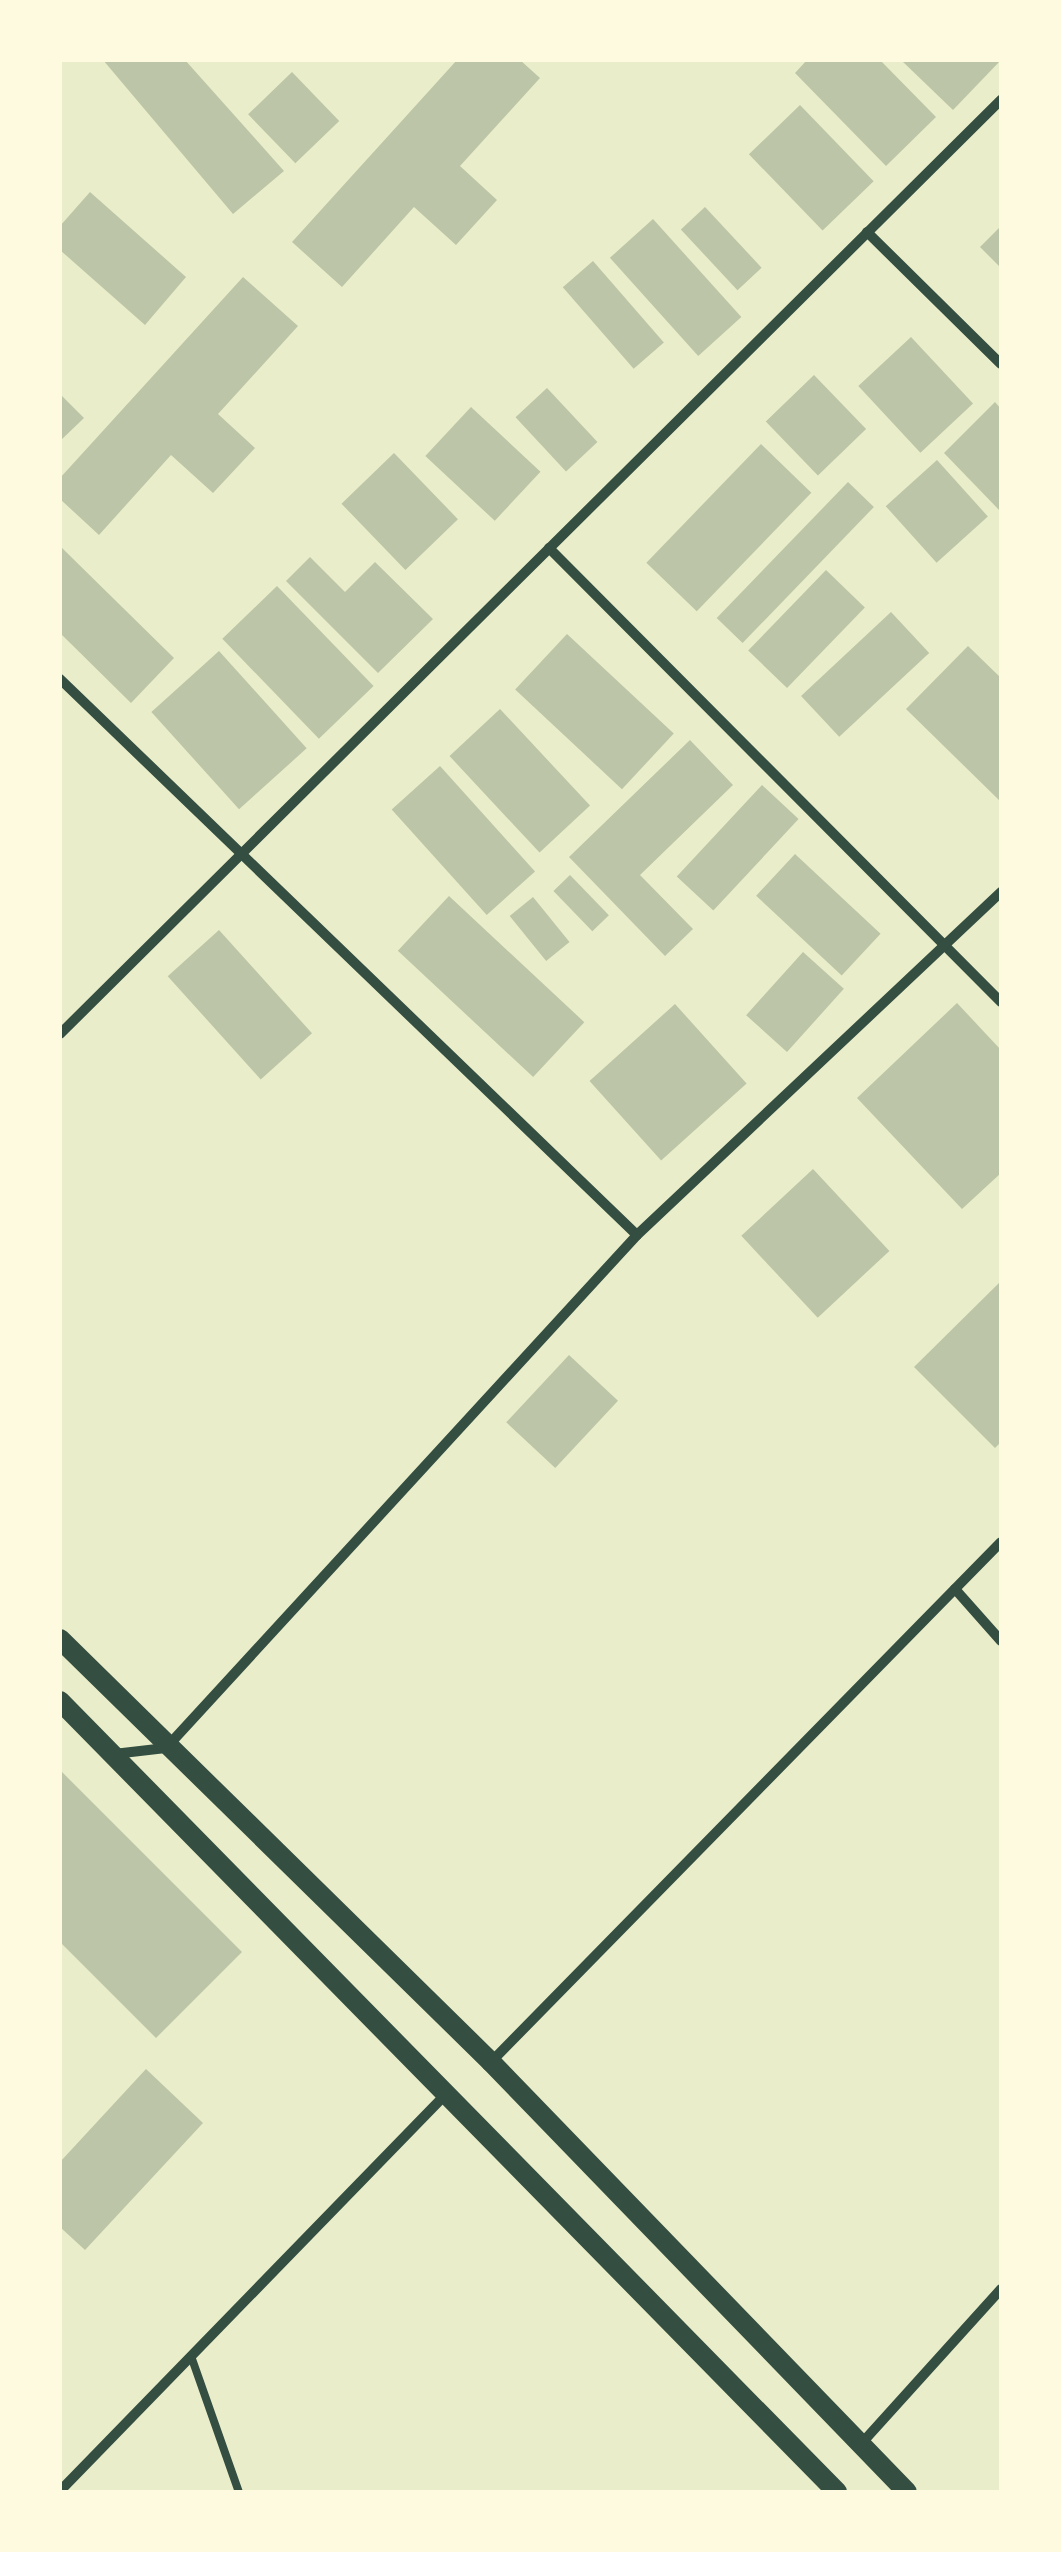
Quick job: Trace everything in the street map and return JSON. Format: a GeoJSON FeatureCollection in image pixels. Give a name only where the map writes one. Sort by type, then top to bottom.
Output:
{"type":"FeatureCollection","features":[{"type":"Feature","properties":{"kind":"main road"},"geometry":{"type":"LineString","coordinates":[[60,1639],[166,1748],[491,2062],[906,2492]]}},
{"type":"Feature","properties":{"kind":"main road"},"geometry":{"type":"LineString","coordinates":[[60,1701],[837,2492]]}},
{"type":"Feature","properties":{"kind":"street"},"geometry":{"type":"LineString","coordinates":[[60,1034],[1001,100]]}},
{"type":"Feature","properties":{"kind":"street"},"geometry":{"type":"LineString","coordinates":[[866,232],[1001,364]]}},
{"type":"Feature","properties":{"kind":"street"},"geometry":{"type":"LineString","coordinates":[[549,548],[1001,1002]]}},
{"type":"Feature","properties":{"kind":"street"},"geometry":{"type":"LineString","coordinates":[[60,679],[245,850],[637,1235]]}},
{"type":"Feature","properties":{"kind":"street"},"geometry":{"type":"LineString","coordinates":[[112,1754],[166,1748],[637,1235],[1001,892]]}},
{"type":"Feature","properties":{"kind":"street"},"geometry":{"type":"LineString","coordinates":[[491,2062],[1001,1542]]}},
{"type":"Feature","properties":{"kind":"street"},"geometry":{"type":"LineString","coordinates":[[955,1589],[1001,1640]]}},
{"type":"Feature","properties":{"kind":"street"},"geometry":{"type":"LineString","coordinates":[[60,2491],[447,2093]]}},
{"type":"Feature","properties":{"kind":"street"},"geometry":{"type":"LineString","coordinates":[[860,2445],[1001,2289]]}},
{"type":"Feature","properties":{"kind":"lane"},"geometry":{"type":"LineString","coordinates":[[191,2356],[238,2492]]}},
{"type":"Feature","properties":{"kind":"building"},"geometry":{"type":"Polygon","coordinates":[[[103,60],[185,60],[284,171],[233,214],[103,60]]]}},
{"type":"Feature","properties":{"kind":"building"},"geometry":{"type":"Polygon","coordinates":[[[457,60],[520,60],[540,78],[460,166],[497,200],[456,245],[414,207],[342,287],[292,242],[457,60]]]}},
{"type":"Feature","properties":{"kind":"building"},"geometry":{"type":"Polygon","coordinates":[[[807,60],[880,60],[936,117],[886,166],[795,73],[807,60]]]}},
{"type":"Feature","properties":{"kind":"building"},"geometry":{"type":"Polygon","coordinates":[[[901,60],[1001,60],[953,110],[901,60]]]}},
{"type":"Feature","properties":{"kind":"building"},"geometry":{"type":"Polygon","coordinates":[[[292,72],[339,121],[295,163],[248,114],[292,72]]]}},
{"type":"Feature","properties":{"kind":"building"},"geometry":{"type":"Polygon","coordinates":[[[800,105],[874,181],[823,231],[749,154],[800,105]]]}},
{"type":"Feature","properties":{"kind":"building"},"geometry":{"type":"Polygon","coordinates":[[[90,192],[186,277],[145,325],[60,250],[60,226],[90,192]]]}},
{"type":"Feature","properties":{"kind":"building"},"geometry":{"type":"Polygon","coordinates":[[[705,207],[762,268],[737,290],[681,230],[705,207]]]}},
{"type":"Feature","properties":{"kind":"building"},"geometry":{"type":"Polygon","coordinates":[[[653,219],[741,317],[698,356],[610,258],[653,219]]]}},
{"type":"Feature","properties":{"kind":"building"},"geometry":{"type":"Polygon","coordinates":[[[1001,226],[1001,268],[980,247],[1001,226]]]}},
{"type":"Feature","properties":{"kind":"building"},"geometry":{"type":"Polygon","coordinates":[[[593,261],[664,343],[634,369],[563,287],[593,261]]]}},
{"type":"Feature","properties":{"kind":"building"},"geometry":{"type":"Polygon","coordinates":[[[243,277],[298,326],[218,414],[255,448],[213,493],[171,455],[99,535],[60,499],[60,478],[243,277]]]}},
{"type":"Feature","properties":{"kind":"building"},"geometry":{"type":"Polygon","coordinates":[[[911,337],[973,404],[920,453],[858,386],[911,337]]]}},
{"type":"Feature","properties":{"kind":"building"},"geometry":{"type":"Polygon","coordinates":[[[814,375],[866,429],[818,475],[766,422],[814,375]]]}},
{"type":"Feature","properties":{"kind":"building"},"geometry":{"type":"Polygon","coordinates":[[[547,388],[597,442],[566,471],[516,417],[547,388]]]}},
{"type":"Feature","properties":{"kind":"building"},"geometry":{"type":"Polygon","coordinates":[[[60,394],[84,418],[60,441],[60,394]]]}},
{"type":"Feature","properties":{"kind":"building"},"geometry":{"type":"Polygon","coordinates":[[[995,402],[1001,409],[1001,512],[944,453],[995,402]]]}},
{"type":"Feature","properties":{"kind":"building"},"geometry":{"type":"Polygon","coordinates":[[[471,407],[540,472],[495,521],[425,456],[471,407]]]}},
{"type":"Feature","properties":{"kind":"building"},"geometry":{"type":"Polygon","coordinates":[[[761,444],[811,493],[697,611],[646,563],[761,444]]]}},
{"type":"Feature","properties":{"kind":"building"},"geometry":{"type":"Polygon","coordinates":[[[394,453],[458,519],[405,570],[341,504],[394,453]]]}},
{"type":"Feature","properties":{"kind":"building"},"geometry":{"type":"Polygon","coordinates":[[[937,460],[988,516],[937,563],[886,506],[937,460]]]}},
{"type":"Feature","properties":{"kind":"building"},"geometry":{"type":"Polygon","coordinates":[[[848,482],[874,507],[743,643],[717,618],[848,482]]]}},
{"type":"Feature","properties":{"kind":"building"},"geometry":{"type":"Polygon","coordinates":[[[60,546],[174,658],[131,703],[60,633],[60,546]]]}},
{"type":"Feature","properties":{"kind":"building"},"geometry":{"type":"Polygon","coordinates":[[[310,557],[345,592],[375,562],[433,619],[378,673],[286,581],[310,557]]]}},
{"type":"Feature","properties":{"kind":"building"},"geometry":{"type":"Polygon","coordinates":[[[826,570],[865,608],[787,688],[748,651],[826,570]]]}},
{"type":"Feature","properties":{"kind":"building"},"geometry":{"type":"Polygon","coordinates":[[[277,586],[374,686],[319,739],[222,639],[277,586]]]}},
{"type":"Feature","properties":{"kind":"building"},"geometry":{"type":"Polygon","coordinates":[[[891,612],[929,653],[839,737],[801,696],[891,612]]]}},
{"type":"Feature","properties":{"kind":"building"},"geometry":{"type":"Polygon","coordinates":[[[567,634],[674,734],[622,789],[515,690],[567,634]]]}},
{"type":"Feature","properties":{"kind":"building"},"geometry":{"type":"Polygon","coordinates":[[[968,646],[1001,678],[1001,802],[906,709],[968,646]]]}},
{"type":"Feature","properties":{"kind":"building"},"geometry":{"type":"Polygon","coordinates":[[[219,651],[307,748],[239,809],[151,712],[219,651]]]}},
{"type":"Feature","properties":{"kind":"building"},"geometry":{"type":"Polygon","coordinates":[[[500,709],[590,806],[540,853],[450,756],[500,709]]]}},
{"type":"Feature","properties":{"kind":"building"},"geometry":{"type":"Polygon","coordinates":[[[690,740],[733,785],[640,875],[693,929],[665,956],[569,857],[690,740]]]}},
{"type":"Feature","properties":{"kind":"building"},"geometry":{"type":"Polygon","coordinates":[[[440,766],[535,872],[487,915],[392,809],[440,766]]]}},
{"type":"Feature","properties":{"kind":"building"},"geometry":{"type":"Polygon","coordinates":[[[762,785],[799,819],[713,911],[677,876],[762,785]]]}},
{"type":"Feature","properties":{"kind":"building"},"geometry":{"type":"Polygon","coordinates":[[[795,854],[881,934],[842,975],[756,896],[795,854]]]}},
{"type":"Feature","properties":{"kind":"building"},"geometry":{"type":"Polygon","coordinates":[[[570,875],[609,915],[592,931],[553,891],[570,875]]]}},
{"type":"Feature","properties":{"kind":"building"},"geometry":{"type":"Polygon","coordinates":[[[449,896],[584,1022],[533,1077],[398,951],[449,896]]]}},
{"type":"Feature","properties":{"kind":"building"},"geometry":{"type":"Polygon","coordinates":[[[533,897],[570,942],[546,961],[510,916],[533,897]]]}},
{"type":"Feature","properties":{"kind":"building"},"geometry":{"type":"Polygon","coordinates":[[[219,930],[312,1033],[261,1079],[168,976],[219,930]]]}},
{"type":"Feature","properties":{"kind":"building"},"geometry":{"type":"Polygon","coordinates":[[[803,952],[844,989],[787,1052],[746,1015],[803,952]]]}},
{"type":"Feature","properties":{"kind":"building"},"geometry":{"type":"Polygon","coordinates":[[[957,1003],[1001,1050],[1001,1173],[962,1209],[857,1098],[957,1003]]]}},
{"type":"Feature","properties":{"kind":"building"},"geometry":{"type":"Polygon","coordinates":[[[675,1004],[747,1084],[661,1160],[590,1081],[675,1004]]]}},
{"type":"Feature","properties":{"kind":"building"},"geometry":{"type":"Polygon","coordinates":[[[813,1169],[889,1251],[818,1318],[741,1236],[813,1169]]]}},
{"type":"Feature","properties":{"kind":"building"},"geometry":{"type":"Polygon","coordinates":[[[999,1283],[1001,1442],[995,1448],[914,1367],[999,1283]]]}},
{"type":"Feature","properties":{"kind":"building"},"geometry":{"type":"Polygon","coordinates":[[[569,1355],[618,1401],[555,1468],[506,1422],[569,1355]]]}},
{"type":"Feature","properties":{"kind":"building"},"geometry":{"type":"Polygon","coordinates":[[[60,1770],[242,1952],[156,2038],[60,1942],[60,1770]]]}},
{"type":"Feature","properties":{"kind":"building"},"geometry":{"type":"Polygon","coordinates":[[[146,2069],[203,2123],[85,2250],[60,2227],[60,2162],[146,2069]]]}}]}
